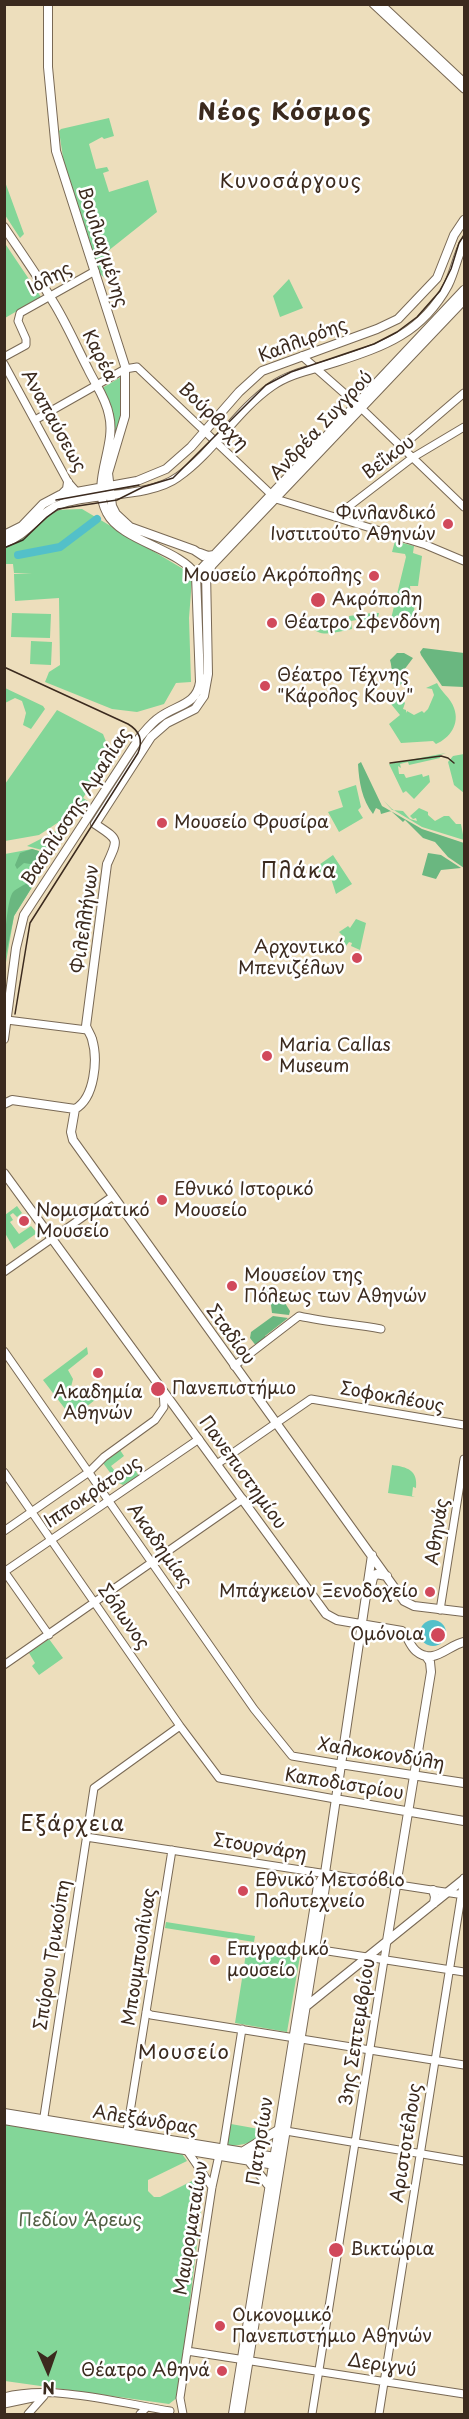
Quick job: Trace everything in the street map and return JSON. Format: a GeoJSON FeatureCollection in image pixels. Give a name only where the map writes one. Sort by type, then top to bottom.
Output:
{"type":"FeatureCollection","features":[{"type":"Feature","properties":{"kind":"highway","name":"Ανδρέα Συγγρού"},"geometry":{"type":"LineString","coordinates":[[206,576],[212,565],[274,496],[465,290]]}},
{"type":"Feature","properties":{"kind":"highway","name":"Ανδρέα Συγγρού"},"geometry":{"type":"LineString","coordinates":[[359,406],[465,300]]}},
{"type":"Feature","properties":{"kind":"highway","name":"Ανδρέα Συγγρού"},"geometry":{"type":"LineString","coordinates":[[197,578],[214,555],[274,496]]}},
{"type":"Feature","properties":{"kind":"highway"},"geometry":{"type":"LineString","coordinates":[[200,554],[214,555]]}},
{"type":"Feature","properties":{"kind":"main road","name":"Βουλιαγμένης"},"geometry":{"type":"LineString","coordinates":[[48,4],[47,47],[54,139],[125,369],[125,416],[109,469],[106,491]]}},
{"type":"Feature","properties":{"kind":"main road","name":"Καλλιρόης"},"geometry":{"type":"LineString","coordinates":[[106,491],[147,479],[166,469],[181,457],[259,373],[398,319],[437,278],[454,236],[465,220]]}},
{"type":"Feature","properties":{"kind":"main road","name":"Καρέα"},"geometry":{"type":"LineString","coordinates":[[4,227],[49,296],[108,408],[111,434],[102,469]]}},
{"type":"Feature","properties":{"kind":"main road","name":"Καλλιρόης"},"geometry":{"type":"LineString","coordinates":[[106,491],[150,488],[170,482],[184,473],[217,442],[271,386],[386,345],[410,331],[445,290],[464,243]]}},
{"type":"Feature","properties":{"kind":"main road"},"geometry":{"type":"LineString","coordinates":[[102,469],[106,491],[114,511],[130,527],[200,554],[205,565],[206,576]]}},
{"type":"Feature","properties":{"kind":"main road"},"geometry":{"type":"LineString","coordinates":[[92,489],[102,469]]}},
{"type":"Feature","properties":{"kind":"main road"},"geometry":{"type":"LineString","coordinates":[[4,535],[22,526],[44,504],[60,495],[67,489],[68,482]]}},
{"type":"Feature","properties":{"kind":"main road"},"geometry":{"type":"LineString","coordinates":[[60,495],[92,489],[106,491]]}},
{"type":"Feature","properties":{"kind":"main road"},"geometry":{"type":"LineString","coordinates":[[4,543],[22,534],[53,507],[106,491]]}},
{"type":"Feature","properties":{"kind":"main road"},"geometry":{"type":"LineString","coordinates":[[106,491],[105,510],[115,523],[190,568],[197,578]]}},
{"type":"Feature","properties":{"kind":"main road","name":"Βασιλίσσης Αμαλίας"},"geometry":{"type":"LineString","coordinates":[[95,824],[147,741],[161,727],[189,712],[201,702],[208,685],[206,576]]}},
{"type":"Feature","properties":{"kind":"main road","name":"Βασιλίσσης Αμαλίας"},"geometry":{"type":"LineString","coordinates":[[4,1039],[22,919],[140,737],[156,719],[187,704],[198,691],[200,652],[197,578]]}},
{"type":"Feature","properties":{"kind":"main road"},"geometry":{"type":"LineString","coordinates":[[161,727],[165,713]]}},
{"type":"Feature","properties":{"kind":"main road","name":"Φιλελλήνων"},"geometry":{"type":"LineString","coordinates":[[87,1030],[107,864],[116,846],[114,838],[95,824]]}},
{"type":"Feature","properties":{"kind":"main road"},"geometry":{"type":"LineString","coordinates":[[4,1094],[8,1102],[75,1109],[84,1100],[94,1073],[93,1041],[87,1030]]}},
{"type":"Feature","properties":{"kind":"main road","name":"Σταδίου"},"geometry":{"type":"LineString","coordinates":[[75,1109],[71,1137],[404,1601],[412,1605],[440,1610]]}},
{"type":"Feature","properties":{"kind":"main road","name":"Πανεπιστημίου"},"geometry":{"type":"LineString","coordinates":[[4,1173],[326,1614],[334,1620],[405,1633],[413,1648],[426,1656]]}},
{"type":"Feature","properties":{"kind":"main road"},"geometry":{"type":"LineString","coordinates":[[362,1625],[361,1617],[372,1555]]}},
{"type":"Feature","properties":{"kind":"main road"},"geometry":{"type":"LineString","coordinates":[[362,1625],[366,1618],[374,1576],[379,1573],[387,1576]]}},
{"type":"Feature","properties":{"kind":"main road"},"geometry":{"type":"LineString","coordinates":[[440,1610],[465,1612]]}},
{"type":"Feature","properties":{"kind":"main road","name":"Πατησίων"},"geometry":{"type":"LineString","coordinates":[[233,2415],[245,2360],[297,2038],[306,2007],[362,1625]]}},
{"type":"Feature","properties":{"kind":"main road"},"geometry":{"type":"LineString","coordinates":[[426,1656],[442,1654],[465,1642]]}},
{"type":"Feature","properties":{"kind":"main road","name":"3ης Σεπτεμβρίου"},"geometry":{"type":"LineString","coordinates":[[387,1941],[431,1670],[426,1656]]}},
{"type":"Feature","properties":{"kind":"main road","name":"Χαλκοκονδύλη"},"geometry":{"type":"LineString","coordinates":[[340,1764],[465,1783]]}},
{"type":"Feature","properties":{"kind":"main road","name":"Καποδιστρίου"},"geometry":{"type":"LineString","coordinates":[[335,1799],[465,1821]]}},
{"type":"Feature","properties":{"kind":"main road","name":"Πατησίων"},"geometry":{"type":"LineString","coordinates":[[297,2038],[297,2013],[318,1885],[324,1873]]}},
{"type":"Feature","properties":{"kind":"main road"},"geometry":{"type":"LineString","coordinates":[[297,2013],[464,1878]]}},
{"type":"Feature","properties":{"kind":"main road"},"geometry":{"type":"LineString","coordinates":[[433,1890],[434,1903]]}},
{"type":"Feature","properties":{"kind":"main road"},"geometry":{"type":"LineString","coordinates":[[309,1986],[314,1993],[324,1992]]}},
{"type":"Feature","properties":{"kind":"main road","name":"Αλεξάνδρας"},"geometry":{"type":"LineString","coordinates":[[4,2113],[43,2123]]}},
{"type":"Feature","properties":{"kind":"main road","name":"Αλεξάνδρας"},"geometry":{"type":"LineString","coordinates":[[4,2120],[43,2123],[126,2136],[221,2152],[248,2160],[276,2161]]}},
{"type":"Feature","properties":{"kind":"main road"},"geometry":{"type":"LineString","coordinates":[[242,2152],[282,2131]]}},
{"type":"Feature","properties":{"kind":"main road","name":"Αλεξάνδρας"},"geometry":{"type":"LineString","coordinates":[[126,2136],[186,2149],[242,2152],[276,2161]]}},
{"type":"Feature","properties":{"kind":"main road"},"geometry":{"type":"LineString","coordinates":[[248,2160],[269,2186]]}},
{"type":"Feature","properties":{"kind":"main road","name":"Πατησίων"},"geometry":{"type":"LineString","coordinates":[[240,2415],[245,2360],[269,2186],[276,2161]]}},
{"type":"Feature","properties":{"kind":"street"},"geometry":{"type":"LineString","coordinates":[[373,4],[465,89]]}},
{"type":"Feature","properties":{"kind":"street"},"geometry":{"type":"LineString","coordinates":[[381,4],[465,82]]}},
{"type":"Feature","properties":{"kind":"street","name":"Ιόλης"},"geometry":{"type":"LineString","coordinates":[[4,357],[25,346],[26,339],[18,323],[19,315],[95,271]]}},
{"type":"Feature","properties":{"kind":"street"},"geometry":{"type":"LineString","coordinates":[[302,356],[359,406],[465,507]]}},
{"type":"Feature","properties":{"kind":"street","name":"Αναπαύσεως"},"geometry":{"type":"LineString","coordinates":[[4,364],[68,482],[76,491]]}},
{"type":"Feature","properties":{"kind":"street","name":"Βούρβαχη"},"geometry":{"type":"LineString","coordinates":[[125,369],[135,367],[141,369],[274,496]]}},
{"type":"Feature","properties":{"kind":"street"},"geometry":{"type":"LineString","coordinates":[[35,420],[125,369]]}},
{"type":"Feature","properties":{"kind":"street"},"geometry":{"type":"LineString","coordinates":[[401,447],[465,393]]}},
{"type":"Feature","properties":{"kind":"street","name":"Βεΐκου"},"geometry":{"type":"LineString","coordinates":[[335,517],[412,458],[465,427]]}},
{"type":"Feature","properties":{"kind":"street"},"geometry":{"type":"LineString","coordinates":[[274,496],[426,545],[465,561]]}},
{"type":"Feature","properties":{"kind":"street"},"geometry":{"type":"LineString","coordinates":[[7,1020],[87,1030]]}},
{"type":"Feature","properties":{"kind":"street"},"geometry":{"type":"LineString","coordinates":[[4,1272],[113,1196]]}},
{"type":"Feature","properties":{"kind":"street"},"geometry":{"type":"LineString","coordinates":[[234,1366],[299,1316],[322,1322],[381,1329]]}},
{"type":"Feature","properties":{"kind":"street","name":"Ακαδημίας"},"geometry":{"type":"LineString","coordinates":[[4,1351],[257,1714],[292,1756]]}},
{"type":"Feature","properties":{"kind":"street"},"geometry":{"type":"LineString","coordinates":[[4,1531],[89,1472],[104,1457],[158,1418],[164,1407],[164,1390]]}},
{"type":"Feature","properties":{"kind":"street","name":"Σοφοκλέους"},"geometry":{"type":"LineString","coordinates":[[275,1423],[309,1399],[465,1425]]}},
{"type":"Feature","properties":{"kind":"street"},"geometry":{"type":"LineString","coordinates":[[217,1464],[275,1423]]}},
{"type":"Feature","properties":{"kind":"street","name":"Ιπποκράτους"},"geometry":{"type":"LineString","coordinates":[[5,1572],[199,1439]]}},
{"type":"Feature","properties":{"kind":"street","name":"Αθηνάς"},"geometry":{"type":"LineString","coordinates":[[440,1610],[465,1459]]}},
{"type":"Feature","properties":{"kind":"street","name":"Σόλωνος"},"geometry":{"type":"LineString","coordinates":[[4,1472],[180,1726],[219,1778]]}},
{"type":"Feature","properties":{"kind":"street"},"geometry":{"type":"LineString","coordinates":[[4,1665],[243,1499]]}},
{"type":"Feature","properties":{"kind":"street"},"geometry":{"type":"LineString","coordinates":[[5,1572],[49,1635]]}},
{"type":"Feature","properties":{"kind":"street","name":"Σπύρου Τρικούπη"},"geometry":{"type":"LineString","coordinates":[[43,2123],[94,1788],[180,1726]]}},
{"type":"Feature","properties":{"kind":"street","name":"Χαλκοκονδύλη"},"geometry":{"type":"LineString","coordinates":[[292,1756],[340,1764]]}},
{"type":"Feature","properties":{"kind":"street","name":"Καποδιστρίου"},"geometry":{"type":"LineString","coordinates":[[219,1778],[335,1799]]}},
{"type":"Feature","properties":{"kind":"street","name":"Στουρνάρη"},"geometry":{"type":"LineString","coordinates":[[86,1837],[463,1895]]}},
{"type":"Feature","properties":{"kind":"street","name":"Μπουμπουλίνας"},"geometry":{"type":"LineString","coordinates":[[126,2136],[172,1850]]}},
{"type":"Feature","properties":{"kind":"street","name":"Αριστοτέλους"},"geometry":{"type":"LineString","coordinates":[[379,2415],[464,1878]]}},
{"type":"Feature","properties":{"kind":"street","name":"3ης Σεπτεμβρίου"},"geometry":{"type":"LineString","coordinates":[[312,2415],[387,1941]]}},
{"type":"Feature","properties":{"kind":"street"},"geometry":{"type":"LineString","coordinates":[[315,1949],[465,1972]]}},
{"type":"Feature","properties":{"kind":"street"},"geometry":{"type":"LineString","coordinates":[[146,2012],[151,2015],[465,2065]]}},
{"type":"Feature","properties":{"kind":"street","name":"Μαυροματαίων"},"geometry":{"type":"LineString","coordinates":[[183,2415],[180,2398],[212,2187],[221,2152],[242,2029]]}},
{"type":"Feature","properties":{"kind":"street"},"geometry":{"type":"LineString","coordinates":[[282,2131],[465,2160]]}},
{"type":"Feature","properties":{"kind":"street"},"geometry":{"type":"LineString","coordinates":[[186,2149],[212,2187]]}},
{"type":"Feature","properties":{"kind":"street","name":"Δεριγνύ"},"geometry":{"type":"LineString","coordinates":[[187,2351],[465,2394]]}},
{"type":"Feature","properties":{"kind":"street"},"geometry":{"type":"LineString","coordinates":[[4,2397],[31,2392],[52,2392],[143,2411]]}},
{"type":"Feature","properties":{"kind":"street"},"geometry":{"type":"LineString","coordinates":[[28,2415],[44,2396],[52,2392]]}},
{"type":"Feature","properties":{"kind":"street"},"geometry":{"type":"LineString","coordinates":[[4,2403],[44,2396],[169,2414]]}},
{"type":"Feature","properties":{"kind":"street","name":"Μαυροματαίων"},"geometry":{"type":"LineString","coordinates":[[169,2414],[180,2398]]}},
{"type":"Feature","properties":{"kind":"green space"},"geometry":{"type":"Polygon","coordinates":[[[109,118],[114,136],[104,139],[102,137],[89,144],[96,169],[107,167],[109,171],[103,173],[109,192],[148,180],[157,212],[108,251],[116,277],[106,279],[100,274],[64,164],[59,131],[109,118]]]}},
{"type":"Feature","properties":{"kind":"green space"},"geometry":{"type":"Polygon","coordinates":[[[4,179],[24,234],[20,238],[5,215],[4,179]]]}},
{"type":"Feature","properties":{"kind":"green space"},"geometry":{"type":"Polygon","coordinates":[[[4,242],[41,297],[5,318],[4,318],[4,242]]]}},
{"type":"Feature","properties":{"kind":"green space"},"geometry":{"type":"Polygon","coordinates":[[[289,279],[303,308],[280,317],[273,296],[289,279]]]}},
{"type":"Feature","properties":{"kind":"green space"},"geometry":{"type":"Polygon","coordinates":[[[121,377],[122,406],[118,434],[115,435],[111,405],[102,388],[121,377]]]}},
{"type":"Feature","properties":{"kind":"green space"},"geometry":{"type":"Polygon","coordinates":[[[82,509],[190,573],[192,579],[189,618],[191,682],[176,683],[164,704],[137,712],[112,709],[45,682],[49,672],[60,665],[59,598],[15,601],[14,574],[32,573],[14,573],[13,564],[5,564],[4,548],[30,534],[55,510],[82,509]]]}},
{"type":"Feature","properties":{"kind":"green space"},"geometry":{"type":"Polygon","coordinates":[[[395,541],[414,546],[413,553],[422,556],[418,586],[410,586],[411,596],[416,597],[412,624],[390,623],[406,557],[405,554],[392,552],[395,541]]]}},
{"type":"Feature","properties":{"kind":"green space"},"geometry":{"type":"Polygon","coordinates":[[[12,613],[51,614],[50,638],[11,637],[12,613]]]}},
{"type":"Feature","properties":{"kind":"green space"},"geometry":{"type":"Polygon","coordinates":[[[379,613],[376,625],[363,623],[362,619],[351,621],[352,629],[336,632],[320,633],[312,627],[314,619],[319,619],[321,630],[349,625],[349,616],[379,613]]]}},
{"type":"Feature","properties":{"kind":"green space"},"geometry":{"type":"Polygon","coordinates":[[[31,641],[52,642],[51,665],[30,664],[31,641]]]}},
{"type":"Feature","properties":{"kind":"green space"},"geometry":{"type":"Polygon","coordinates":[[[423,648],[464,653],[464,687],[442,686],[421,655],[423,648]]]}},
{"type":"Feature","properties":{"kind":"green space"},"geometry":{"type":"Polygon","coordinates":[[[397,653],[404,653],[413,658],[404,670],[406,682],[395,687],[390,660],[397,653]]]}},
{"type":"Feature","properties":{"kind":"green space"},"geometry":{"type":"Polygon","coordinates":[[[437,683],[451,701],[456,714],[452,730],[446,738],[436,744],[433,741],[401,743],[389,724],[400,715],[391,704],[395,702],[394,699],[403,695],[401,698],[405,703],[403,709],[406,713],[407,711],[414,715],[422,711],[424,713],[434,695],[432,689],[426,688],[437,683]]]}},
{"type":"Feature","properties":{"kind":"green space"},"geometry":{"type":"Polygon","coordinates":[[[5,688],[45,709],[31,729],[23,725],[26,713],[22,701],[15,698],[5,703],[5,688]]]}},
{"type":"Feature","properties":{"kind":"green space"},"geometry":{"type":"Polygon","coordinates":[[[57,710],[103,734],[113,759],[98,785],[93,782],[83,798],[88,801],[77,819],[71,814],[39,835],[5,841],[5,784],[57,710]]]}},
{"type":"Feature","properties":{"kind":"green space"},"geometry":{"type":"Polygon","coordinates":[[[446,753],[440,755],[440,758],[409,765],[408,762],[400,764],[399,774],[404,774],[406,778],[422,774],[423,777],[429,775],[430,782],[414,799],[406,791],[403,793],[389,764],[446,753]]]}},
{"type":"Feature","properties":{"kind":"green space"},"geometry":{"type":"Polygon","coordinates":[[[464,754],[464,793],[454,785],[448,762],[453,756],[464,754]]]}},
{"type":"Feature","properties":{"kind":"green space"},"geometry":{"type":"Polygon","coordinates":[[[361,762],[382,806],[391,811],[381,814],[376,808],[373,814],[369,809],[360,784],[358,764],[361,762]]]}},
{"type":"Feature","properties":{"kind":"green space"},"geometry":{"type":"Polygon","coordinates":[[[356,785],[361,807],[358,810],[363,818],[339,832],[328,812],[343,807],[338,791],[356,785]]]}},
{"type":"Feature","properties":{"kind":"green space"},"geometry":{"type":"Polygon","coordinates":[[[419,808],[428,812],[428,815],[435,821],[449,816],[456,824],[461,824],[464,840],[422,827],[394,810],[403,811],[410,819],[417,821],[416,818],[413,819],[410,816],[419,808]]]}},
{"type":"Feature","properties":{"kind":"green space"},"geometry":{"type":"Polygon","coordinates":[[[392,811],[422,829],[464,843],[464,868],[448,857],[435,842],[423,838],[392,811]]]}},
{"type":"Feature","properties":{"kind":"green space"},"geometry":{"type":"Polygon","coordinates":[[[67,829],[69,831],[53,853],[27,846],[58,830],[67,829]]]}},
{"type":"Feature","properties":{"kind":"green space"},"geometry":{"type":"Polygon","coordinates":[[[32,849],[52,855],[14,916],[5,968],[5,854],[32,849]]]}},
{"type":"Feature","properties":{"kind":"green space"},"geometry":{"type":"Polygon","coordinates":[[[32,849],[52,855],[14,916],[6,954],[6,931],[11,896],[15,890],[29,881],[39,866],[37,863],[36,865],[24,863],[17,869],[15,865],[20,853],[32,849]]]}},
{"type":"Feature","properties":{"kind":"green space"},"geometry":{"type":"Polygon","coordinates":[[[428,853],[441,855],[461,868],[441,870],[436,879],[422,875],[428,853]]]}},
{"type":"Feature","properties":{"kind":"green space"},"geometry":{"type":"Polygon","coordinates":[[[333,855],[352,884],[336,894],[330,875],[323,878],[316,867],[333,855]]]}},
{"type":"Feature","properties":{"kind":"green space"},"geometry":{"type":"Polygon","coordinates":[[[356,919],[366,923],[360,950],[351,946],[352,943],[349,942],[346,946],[341,942],[345,938],[339,932],[348,926],[350,928],[356,919]]]}},
{"type":"Feature","properties":{"kind":"green space"},"geometry":{"type":"Polygon","coordinates":[[[17,1206],[22,1213],[17,1217],[13,1213],[10,1215],[13,1220],[10,1222],[19,1234],[31,1226],[37,1233],[14,1249],[5,1233],[5,1215],[17,1206]]]}},
{"type":"Feature","properties":{"kind":"green space"},"geometry":{"type":"Polygon","coordinates":[[[269,1285],[275,1287],[290,1311],[289,1315],[272,1313],[271,1305],[265,1301],[269,1285]]]}},
{"type":"Feature","properties":{"kind":"green space"},"geometry":{"type":"Polygon","coordinates":[[[273,1316],[288,1318],[265,1336],[267,1340],[257,1347],[250,1338],[251,1332],[273,1316]]]}},
{"type":"Feature","properties":{"kind":"green space"},"geometry":{"type":"Polygon","coordinates":[[[87,1347],[88,1354],[68,1370],[73,1379],[71,1387],[79,1397],[84,1397],[95,1389],[100,1396],[72,1418],[43,1380],[87,1347]]]}},
{"type":"Feature","properties":{"kind":"green space"},"geometry":{"type":"Polygon","coordinates":[[[120,1450],[124,1456],[111,1466],[121,1479],[135,1470],[139,1476],[123,1485],[117,1482],[103,1463],[120,1450]]]}},
{"type":"Feature","properties":{"kind":"green space"},"geometry":{"type":"Polygon","coordinates":[[[392,1465],[407,1468],[413,1473],[416,1488],[413,1487],[412,1496],[415,1497],[388,1493],[392,1465]]]}},
{"type":"Feature","properties":{"kind":"green space"},"geometry":{"type":"Polygon","coordinates":[[[49,1639],[63,1658],[39,1675],[32,1666],[35,1663],[29,1653],[49,1639]]]}},
{"type":"Feature","properties":{"kind":"green space"},"geometry":{"type":"Polygon","coordinates":[[[166,1922],[255,1936],[254,1942],[165,1928],[166,1922]]]}},
{"type":"Feature","properties":{"kind":"green space"},"geometry":{"type":"Polygon","coordinates":[[[247,1947],[300,1956],[287,2032],[235,2023],[247,1947]]]}},
{"type":"Feature","properties":{"kind":"green space","name":"Πεδίον Άρεως"},"geometry":{"type":"Polygon","coordinates":[[[5,2121],[180,2151],[187,2161],[148,2180],[148,2191],[154,2197],[160,2197],[198,2178],[204,2188],[178,2397],[169,2404],[5,2381],[5,2121]]]}},
{"type":"Feature","properties":{"kind":"green space"},"geometry":{"type":"Polygon","coordinates":[[[231,2124],[270,2131],[250,2142],[227,2146],[231,2124]]]}},
{"type":"Feature","properties":{"kind":"water"},"geometry":{"type":"Polygon","coordinates":[[[433,1620],[442,1624],[446,1633],[442,1642],[433,1646],[424,1642],[420,1633],[424,1624],[433,1620]]]}},
{"type":"Feature","properties":{"kind":"waterway"},"geometry":{"type":"LineString","coordinates":[[18,555],[60,547],[97,519]]}},
{"type":"Feature","properties":{"kind":"tram line"},"geometry":{"type":"LineString","coordinates":[[4,548],[23,540],[58,509],[117,500],[143,487],[173,478],[266,385],[291,372],[374,344],[397,332],[417,317],[440,291],[464,235]]}},
{"type":"Feature","properties":{"kind":"tram line"},"geometry":{"type":"LineString","coordinates":[[56,500],[139,485]]}},
{"type":"Feature","properties":{"kind":"tram line"},"geometry":{"type":"LineString","coordinates":[[4,667],[128,724],[138,733],[140,740],[138,753],[30,923],[15,1014]]}},
{"type":"Feature","properties":{"kind":"tram line"},"geometry":{"type":"LineString","coordinates":[[390,763],[441,756],[454,763]]}},
{"type":"Feature","properties":{"kind":"place","name":"Φινλανδικό Iνστιτούτο Aθηνών"},"geometry":{"type":"Point","coordinates":[448,524]}},
{"type":"Feature","properties":{"kind":"place","name":"Μουσείο Ακρόπολης"},"geometry":{"type":"Point","coordinates":[374,576]}},
{"type":"Feature","properties":{"kind":"place","name":"Ακρόπολη"},"geometry":{"type":"Point","coordinates":[318,600]}},
{"type":"Feature","properties":{"kind":"place","name":"Θέατρο Σφενδόνη"},"geometry":{"type":"Point","coordinates":[272,623]}},
{"type":"Feature","properties":{"kind":"place","name":"Θέατρο Τέχνης \"Κάρολος Κουν\""},"geometry":{"type":"Point","coordinates":[265,686]}},
{"type":"Feature","properties":{"kind":"place","name":"Μουσείο Φρυσίρα"},"geometry":{"type":"Point","coordinates":[162,823]}},
{"type":"Feature","properties":{"kind":"place","name":"Αρχοντικό Μπενιζέλων"},"geometry":{"type":"Point","coordinates":[357,958]}},
{"type":"Feature","properties":{"kind":"place","name":"Maria Callas Museum"},"geometry":{"type":"Point","coordinates":[267,1056]}},
{"type":"Feature","properties":{"kind":"place","name":"Εθνικό Ιστορικό Μουσείο"},"geometry":{"type":"Point","coordinates":[162,1200]}},
{"type":"Feature","properties":{"kind":"place","name":"Νομισματικό Μουσείο"},"geometry":{"type":"Point","coordinates":[24,1221]}},
{"type":"Feature","properties":{"kind":"place","name":"Μουσείον της Πόλεως των Αθηνών"},"geometry":{"type":"Point","coordinates":[232,1286]}},
{"type":"Feature","properties":{"kind":"place","name":"Ακαδημία Αθηνών"},"geometry":{"type":"Point","coordinates":[98,1373]}},
{"type":"Feature","properties":{"kind":"place","name":"Πανεπιστήμιο"},"geometry":{"type":"Point","coordinates":[158,1389]}},
{"type":"Feature","properties":{"kind":"place","name":"Μπάγκειον Ξενοδοχείο"},"geometry":{"type":"Point","coordinates":[430,1592]}},
{"type":"Feature","properties":{"kind":"place","name":"Ομόνοια"},"geometry":{"type":"Point","coordinates":[438,1635]}},
{"type":"Feature","properties":{"kind":"place","name":"Εθνικό Μετσόβιο Πολυτεχνείο"},"geometry":{"type":"Point","coordinates":[243,1891]}},
{"type":"Feature","properties":{"kind":"place","name":"Επιγραφικό μουσείο"},"geometry":{"type":"Point","coordinates":[215,1960]}},
{"type":"Feature","properties":{"kind":"place","name":"Βικτώρια"},"geometry":{"type":"Point","coordinates":[336,2250]}},
{"type":"Feature","properties":{"kind":"place","name":"Οικονομικό Πανεπιστήμιο Αθηνών"},"geometry":{"type":"Point","coordinates":[220,2326]}},
{"type":"Feature","properties":{"kind":"place","name":"Θέατρο Αθηνά"},"geometry":{"type":"Point","coordinates":[222,2371]}},
{"type":"Feature","properties":{"kind":"district","name":"Νέος Κόσμος"},"geometry":{"type":"Point","coordinates":[285,113]}},
{"type":"Feature","properties":{"kind":"district","name":"Κυνοσάργους"},"geometry":{"type":"Point","coordinates":[291,182]}},
{"type":"Feature","properties":{"kind":"district","name":"Πλάκα"},"geometry":{"type":"Point","coordinates":[299,872]}},
{"type":"Feature","properties":{"kind":"district","name":"Εξάρχεια"},"geometry":{"type":"Point","coordinates":[73,1825]}},
{"type":"Feature","properties":{"kind":"district","name":"Μουσείο"},"geometry":{"type":"Point","coordinates":[184,2053]}}]}
